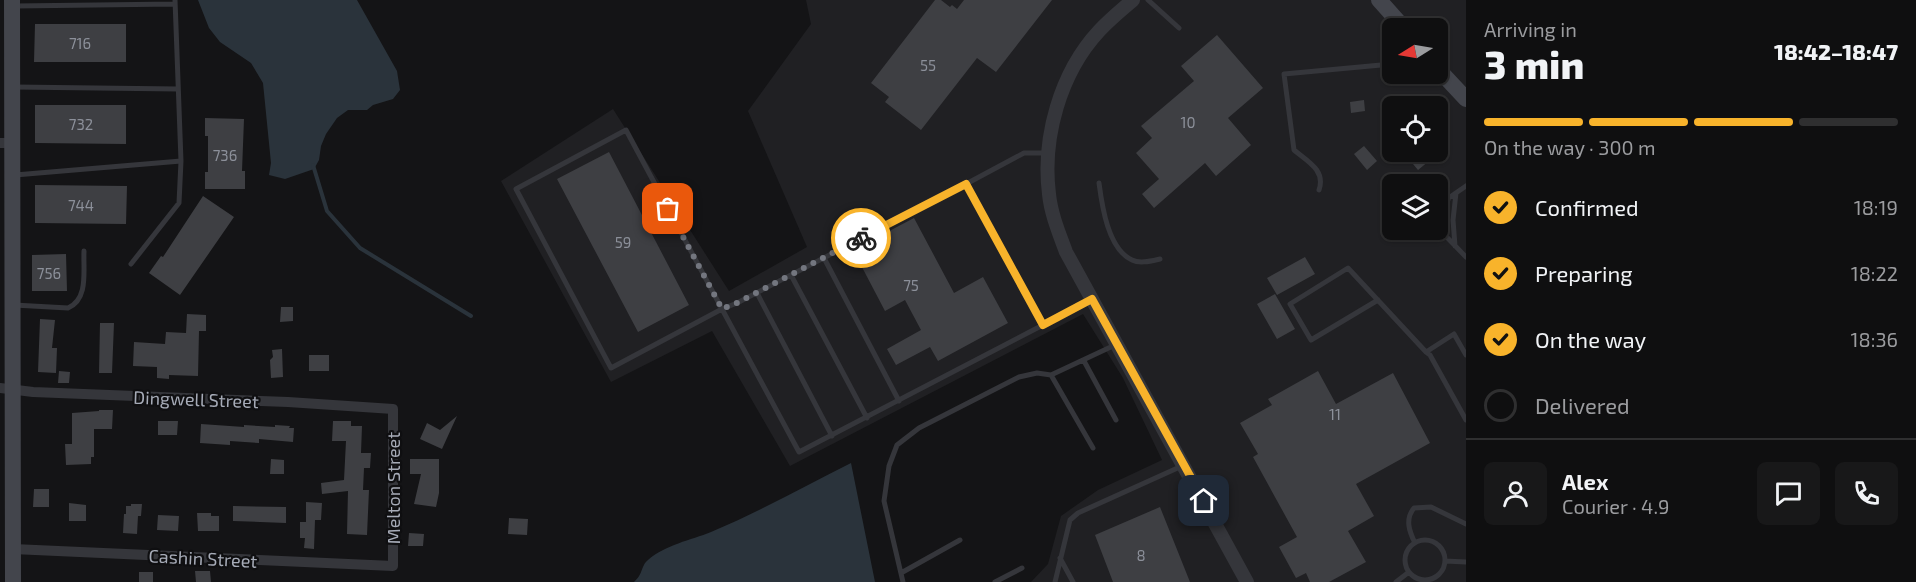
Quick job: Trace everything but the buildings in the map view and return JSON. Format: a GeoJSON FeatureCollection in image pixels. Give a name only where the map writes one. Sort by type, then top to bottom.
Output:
{"type":"FeatureCollection","features":[{"type":"Feature","properties":{"kind":"main road"},"geometry":{"type":"LineString","coordinates":[[1379,0],[1395,18]]}},
{"type":"Feature","properties":{"kind":"main road"},"geometry":{"type":"LineString","coordinates":[[12,3],[12,87],[6,143],[12,176],[13,305],[7,388],[13,582]]}},
{"type":"Feature","properties":{"kind":"main road"},"geometry":{"type":"LineString","coordinates":[[1448,80],[1466,99]]}},
{"type":"Feature","properties":{"kind":"street"},"geometry":{"type":"LineString","coordinates":[[1132,0],[1098,32],[1078,59],[1065,85],[1054,116],[1048,153],[1049,195],[1055,224],[1066,252],[1246,582]]}},
{"type":"Feature","properties":{"kind":"street","name":"Dingwell Street"},"geometry":{"type":"LineString","coordinates":[[7,388],[33,392],[288,402],[393,409]]}},
{"type":"Feature","properties":{"kind":"street","name":"Melton Street"},"geometry":{"type":"LineString","coordinates":[[393,409],[393,566]]}},
{"type":"Feature","properties":{"kind":"street","name":"Cashin Street"},"geometry":{"type":"LineString","coordinates":[[12,549],[393,566]]}},
{"type":"Feature","properties":{"kind":"lane"},"geometry":{"type":"LineString","coordinates":[[1148,0],[1179,28]]}},
{"type":"Feature","properties":{"kind":"lane"},"geometry":{"type":"LineString","coordinates":[[12,3],[175,2],[181,161],[179,203],[130,264]]}},
{"type":"Feature","properties":{"kind":"lane"},"geometry":{"type":"LineString","coordinates":[[1319,189],[1322,183],[1321,175],[1294,150],[1284,75],[1382,65]]}},
{"type":"Feature","properties":{"kind":"lane"},"geometry":{"type":"LineString","coordinates":[[12,87],[178,89]]}},
{"type":"Feature","properties":{"kind":"lane"},"geometry":{"type":"LineString","coordinates":[[1048,153],[1024,153],[757,293],[722,309],[611,368],[516,189],[626,130],[722,309],[799,452],[1092,299]]}},
{"type":"Feature","properties":{"kind":"lane"},"geometry":{"type":"LineString","coordinates":[[12,176],[181,161]]}},
{"type":"Feature","properties":{"kind":"lane"},"geometry":{"type":"LineString","coordinates":[[1099,183],[1109,232],[1121,251],[1132,261],[1146,262],[1160,259]]}},
{"type":"Feature","properties":{"kind":"lane"},"geometry":{"type":"LineString","coordinates":[[966,184],[1043,325]]}},
{"type":"Feature","properties":{"kind":"lane"},"geometry":{"type":"LineString","coordinates":[[1448,200],[1466,186]]}},
{"type":"Feature","properties":{"kind":"lane"},"geometry":{"type":"LineString","coordinates":[[1455,246],[1453,206],[1456,193]]}},
{"type":"Feature","properties":{"kind":"lane"},"geometry":{"type":"LineString","coordinates":[[1448,238],[1466,257]]}},
{"type":"Feature","properties":{"kind":"lane"},"geometry":{"type":"LineString","coordinates":[[13,305],[68,308],[74,305],[79,301],[83,287],[84,251]]}},
{"type":"Feature","properties":{"kind":"lane"},"geometry":{"type":"LineString","coordinates":[[824,258],[899,401]]}},
{"type":"Feature","properties":{"kind":"lane"},"geometry":{"type":"LineString","coordinates":[[1378,300],[1311,340],[1290,304],[1348,268],[1378,300],[1426,352],[1466,420]]}},
{"type":"Feature","properties":{"kind":"lane"},"geometry":{"type":"LineString","coordinates":[[791,275],[867,418]]}},
{"type":"Feature","properties":{"kind":"lane"},"geometry":{"type":"LineString","coordinates":[[757,293],[832,436]]}},
{"type":"Feature","properties":{"kind":"lane"},"geometry":{"type":"LineString","coordinates":[[1426,352],[1454,334],[1466,355]]}},
{"type":"Feature","properties":{"kind":"lane"},"geometry":{"type":"LineString","coordinates":[[903,582],[884,501],[889,466],[897,445],[919,428],[1019,377],[1037,373],[1051,375],[1117,344]]}},
{"type":"Feature","properties":{"kind":"lane"},"geometry":{"type":"LineString","coordinates":[[1084,361],[1116,420]]}},
{"type":"Feature","properties":{"kind":"lane"},"geometry":{"type":"LineString","coordinates":[[1051,375],[1093,448]]}},
{"type":"Feature","properties":{"kind":"lane"},"geometry":{"type":"LineString","coordinates":[[1055,582],[1070,520],[1078,513],[1184,466]]}},
{"type":"Feature","properties":{"kind":"lane"},"geometry":{"type":"LineString","coordinates":[[1415,543],[1408,519],[1414,508],[1431,507],[1466,524]]}},
{"type":"Feature","properties":{"kind":"lane"},"geometry":{"type":"LineString","coordinates":[[901,573],[960,540]]}},
{"type":"Feature","properties":{"kind":"lane"},"geometry":{"type":"LineString","coordinates":[[1422,540],[1435,542],[1443,552],[1445,561],[1443,570],[1433,578],[1421,580],[1409,572],[1405,556],[1407,550],[1422,540]]}},
{"type":"Feature","properties":{"kind":"lane"},"geometry":{"type":"LineString","coordinates":[[1060,558],[1073,582]]}},
{"type":"Feature","properties":{"kind":"lane"},"geometry":{"type":"LineString","coordinates":[[1445,561],[1466,562]]}},
{"type":"Feature","properties":{"kind":"lane"},"geometry":{"type":"LineString","coordinates":[[995,582],[1022,568]]}},
{"type":"Feature","properties":{"kind":"lane"},"geometry":{"type":"LineString","coordinates":[[1396,582],[1409,572]]}},
{"type":"Feature","properties":{"kind":"shaded area"},"geometry":{"type":"Polygon","coordinates":[[[198,0],[357,0],[397,71],[400,90],[393,99],[373,105],[367,110],[348,110],[337,118],[326,134],[319,160],[314,169],[285,179],[269,175],[271,163],[263,83],[251,63],[220,42],[209,28],[198,0]]]}},
{"type":"Feature","properties":{"kind":"shaded area"},"geometry":{"type":"Polygon","coordinates":[[[806,0],[1466,0],[1466,582],[1031,582],[1048,564],[1061,516],[1098,490],[1162,460],[1123,378],[1083,314],[790,466],[712,331],[611,382],[501,181],[613,109],[729,291],[807,247],[748,111],[811,24],[806,0]]]}},
{"type":"Feature","properties":{"kind":"shaded area"},"geometry":{"type":"Polygon","coordinates":[[[851,463],[875,582],[634,582],[646,563],[662,550],[729,524],[851,463]]]}},
{"type":"Feature","properties":{"kind":"waterway"},"geometry":{"type":"LineString","coordinates":[[313,165],[327,211],[360,248],[471,316]]}},
{"type":"Feature","properties":{"kind":"way so far"},"geometry":{"type":"LineString","coordinates":[[668,209],[722,309],[861,238]]}},
{"type":"Feature","properties":{"kind":"route"},"geometry":{"type":"LineString","coordinates":[[861,238],[966,184],[1043,325],[1092,299],[1204,501]]}}]}
